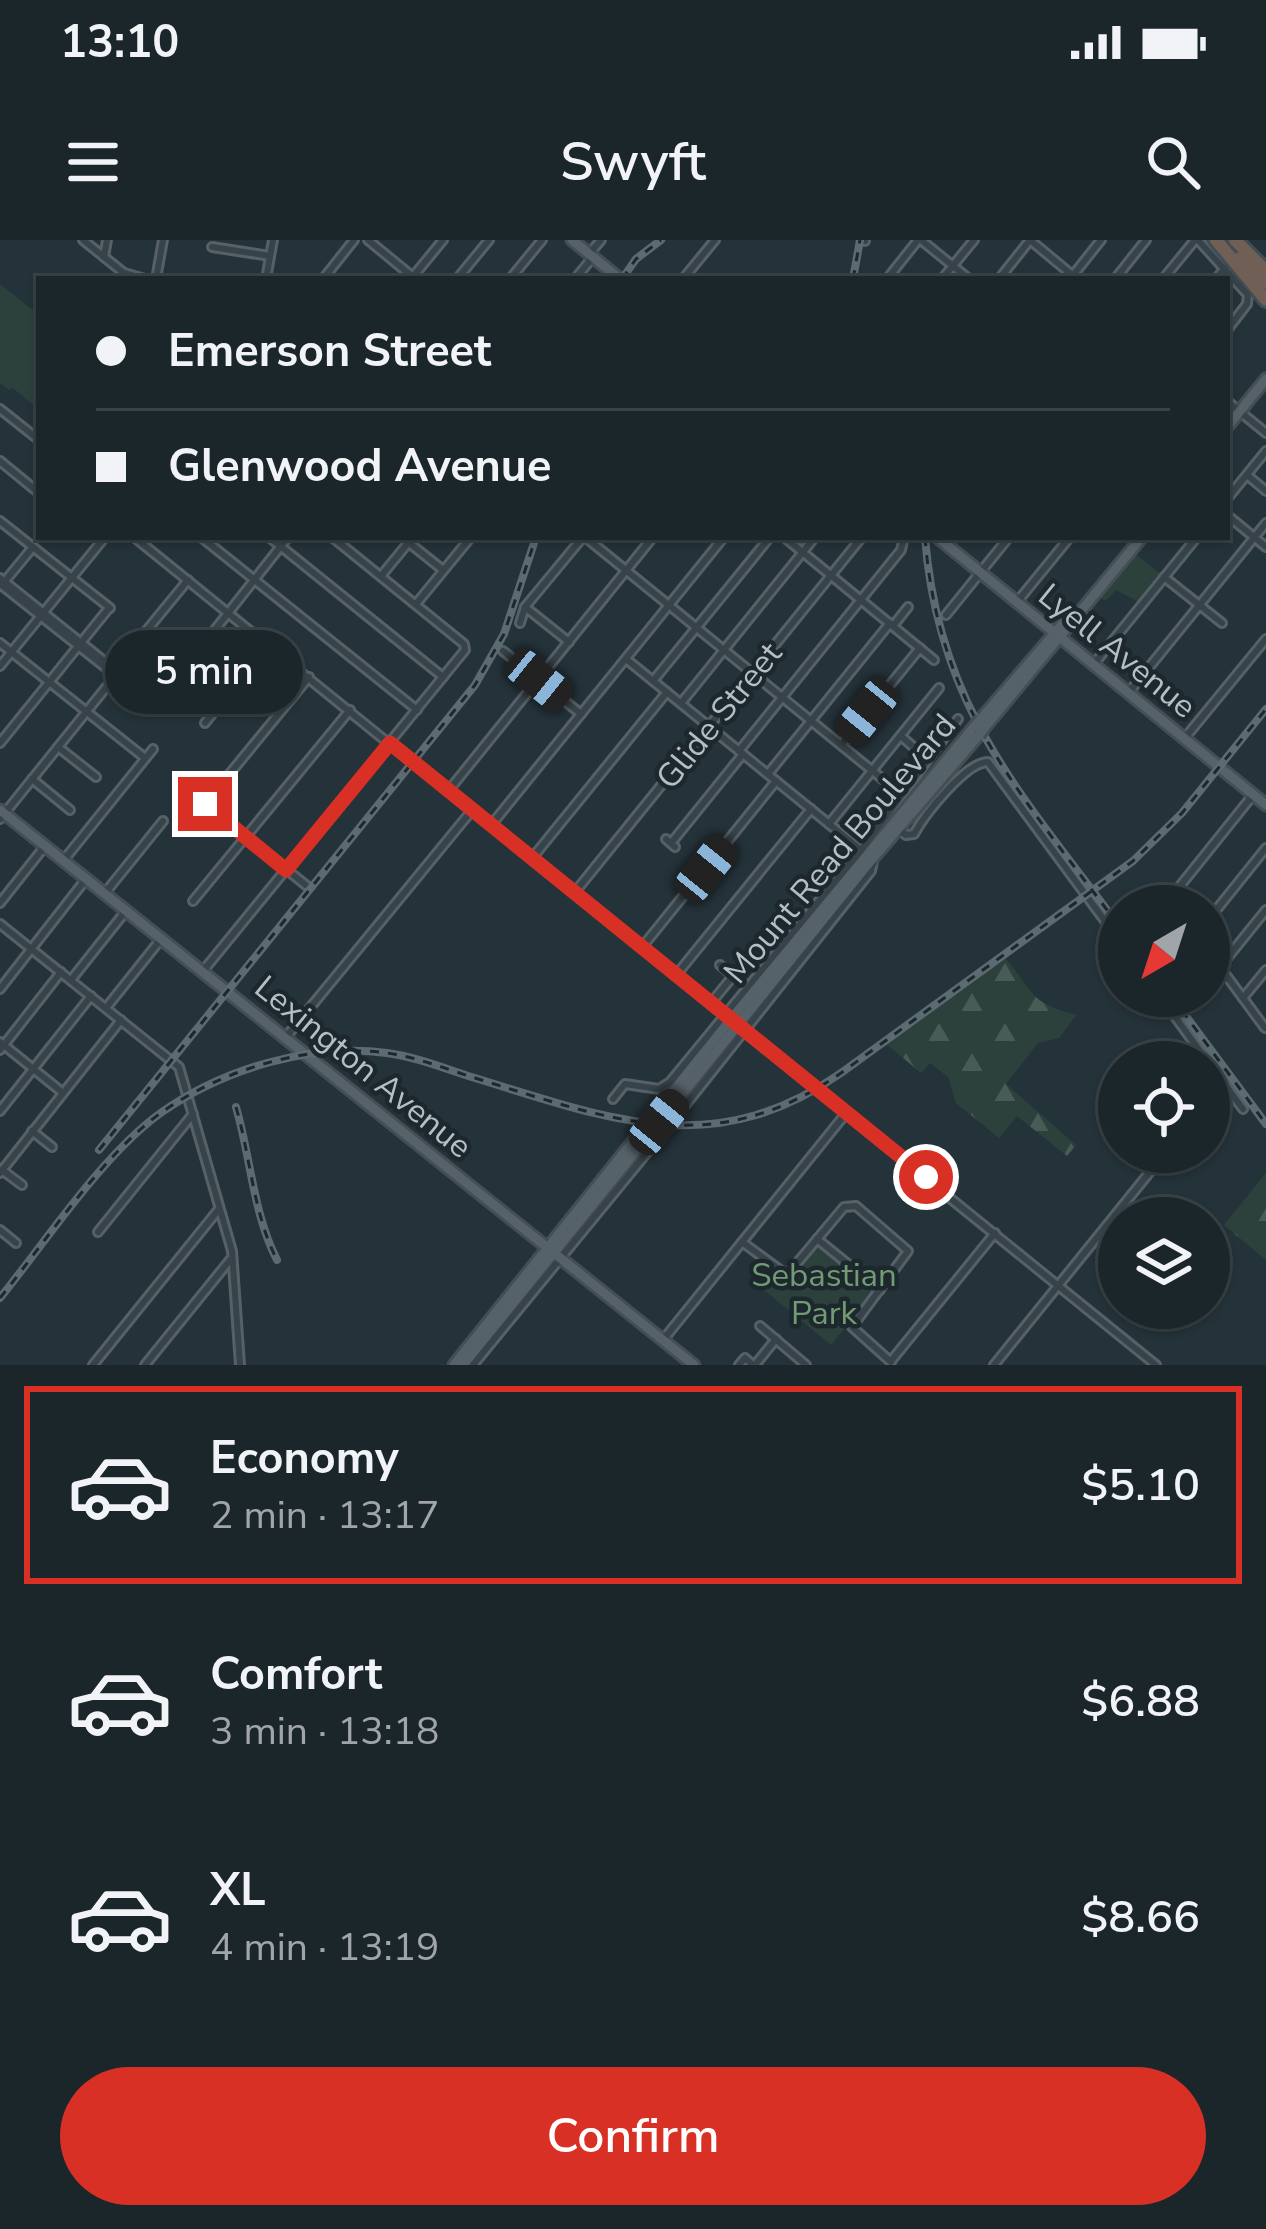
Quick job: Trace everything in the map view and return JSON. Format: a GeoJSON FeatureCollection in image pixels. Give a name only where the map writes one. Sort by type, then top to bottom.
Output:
{"type":"FeatureCollection","features":[{"type":"Feature","properties":{"kind":"highway"},"geometry":{"type":"LineString","coordinates":[[1219,240],[1266,284]]}},
{"type":"Feature","properties":{"kind":"highway"},"geometry":{"type":"LineString","coordinates":[[1219,240],[1266,300]]}},
{"type":"Feature","properties":{"kind":"highway"},"geometry":{"type":"LineString","coordinates":[[1235,240],[1266,271]]}},
{"type":"Feature","properties":{"kind":"highway"},"geometry":{"type":"LineString","coordinates":[[1246,240],[1266,259]]}},
{"type":"Feature","properties":{"kind":"main road"},"geometry":{"type":"LineString","coordinates":[[572,240],[616,276]]}},
{"type":"Feature","properties":{"kind":"main road"},"geometry":{"type":"LineString","coordinates":[[1230,424],[1266,379]]}},
{"type":"Feature","properties":{"kind":"main road","name":"Lyell Avenue"},"geometry":{"type":"LineString","coordinates":[[941,540],[1259,800]]}},
{"type":"Feature","properties":{"kind":"main road","name":"Mount Read Boulevard"},"geometry":{"type":"LineString","coordinates":[[454,1365],[583,1226],[735,1022],[1136,540]]}},
{"type":"Feature","properties":{"kind":"main road","name":"Mount Read Boulevard"},"geometry":{"type":"LineString","coordinates":[[464,1365],[882,835],[980,727]]}},
{"type":"Feature","properties":{"kind":"main road"},"geometry":{"type":"LineString","coordinates":[[882,835],[898,829],[901,813]]}},
{"type":"Feature","properties":{"kind":"main road","name":"Lexington Avenue"},"geometry":{"type":"LineString","coordinates":[[2,814],[694,1365]]}},
{"type":"Feature","properties":{"kind":"street"},"geometry":{"type":"LineString","coordinates":[[82,240],[132,276]]}},
{"type":"Feature","properties":{"kind":"street"},"geometry":{"type":"LineString","coordinates":[[104,257],[107,240]]}},
{"type":"Feature","properties":{"kind":"street"},"geometry":{"type":"LineString","coordinates":[[157,276],[163,240]]}},
{"type":"Feature","properties":{"kind":"street"},"geometry":{"type":"LineString","coordinates":[[267,276],[273,240]]}},
{"type":"Feature","properties":{"kind":"street"},"geometry":{"type":"LineString","coordinates":[[326,276],[354,240]]}},
{"type":"Feature","properties":{"kind":"street"},"geometry":{"type":"LineString","coordinates":[[368,240],[410,276]]}},
{"type":"Feature","properties":{"kind":"street"},"geometry":{"type":"LineString","coordinates":[[414,276],[443,240]]}},
{"type":"Feature","properties":{"kind":"street"},"geometry":{"type":"LineString","coordinates":[[460,276],[489,240]]}},
{"type":"Feature","properties":{"kind":"street"},"geometry":{"type":"LineString","coordinates":[[512,276],[542,240]]}},
{"type":"Feature","properties":{"kind":"street"},"geometry":{"type":"LineString","coordinates":[[576,276],[601,240]]}},
{"type":"Feature","properties":{"kind":"street"},"geometry":{"type":"LineString","coordinates":[[685,276],[715,240]]}},
{"type":"Feature","properties":{"kind":"street"},"geometry":{"type":"LineString","coordinates":[[890,276],[920,240],[965,276]]}},
{"type":"Feature","properties":{"kind":"street"},"geometry":{"type":"LineString","coordinates":[[945,276],[974,240]]}},
{"type":"Feature","properties":{"kind":"street"},"geometry":{"type":"LineString","coordinates":[[1000,276],[1030,240],[1071,276]]}},
{"type":"Feature","properties":{"kind":"street"},"geometry":{"type":"LineString","coordinates":[[1117,276],[1146,240]]}},
{"type":"Feature","properties":{"kind":"street"},"geometry":{"type":"LineString","coordinates":[[1166,276],[1196,240],[1249,298],[1230,326]]}},
{"type":"Feature","properties":{"kind":"street"},"geometry":{"type":"LineString","coordinates":[[1074,276],[1096,242]]}},
{"type":"Feature","properties":{"kind":"street"},"geometry":{"type":"LineString","coordinates":[[212,247],[270,256]]}},
{"type":"Feature","properties":{"kind":"street"},"geometry":{"type":"LineString","coordinates":[[1218,276],[1225,268]]}},
{"type":"Feature","properties":{"kind":"street"},"geometry":{"type":"LineString","coordinates":[[1230,404],[1266,433]]}},
{"type":"Feature","properties":{"kind":"street"},"geometry":{"type":"LineString","coordinates":[[0,409],[36,438]]}},
{"type":"Feature","properties":{"kind":"street"},"geometry":{"type":"LineString","coordinates":[[1230,496],[1266,451]]}},
{"type":"Feature","properties":{"kind":"street"},"geometry":{"type":"LineString","coordinates":[[0,461],[36,491]]}},
{"type":"Feature","properties":{"kind":"street"},"geometry":{"type":"LineString","coordinates":[[1246,475],[1266,491]]}},
{"type":"Feature","properties":{"kind":"street"},"geometry":{"type":"LineString","coordinates":[[1230,518],[1266,548]]}},
{"type":"Feature","properties":{"kind":"street"},"geometry":{"type":"LineString","coordinates":[[0,521],[110,609],[0,743]]}},
{"type":"Feature","properties":{"kind":"street"},"geometry":{"type":"LineString","coordinates":[[1128,693],[1266,523]]}},
{"type":"Feature","properties":{"kind":"street"},"geometry":{"type":"LineString","coordinates":[[0,666],[98,540]]}},
{"type":"Feature","properties":{"kind":"street"},"geometry":{"type":"LineString","coordinates":[[144,540],[1156,1365]]}},
{"type":"Feature","properties":{"kind":"street"},"geometry":{"type":"LineString","coordinates":[[205,540],[417,710]]}},
{"type":"Feature","properties":{"kind":"street"},"geometry":{"type":"LineString","coordinates":[[272,540],[443,677]]}},
{"type":"Feature","properties":{"kind":"street"},"geometry":{"type":"LineString","coordinates":[[217,708],[180,674],[286,540]]}},
{"type":"Feature","properties":{"kind":"street"},"geometry":{"type":"LineString","coordinates":[[202,972],[466,648],[336,540]]}},
{"type":"Feature","properties":{"kind":"street"},"geometry":{"type":"LineString","coordinates":[[346,548],[353,540]]}},
{"type":"Feature","properties":{"kind":"street"},"geometry":{"type":"LineString","coordinates":[[380,577],[411,540],[444,570]]}},
{"type":"Feature","properties":{"kind":"street"},"geometry":{"type":"LineString","coordinates":[[416,605],[468,540]]}},
{"type":"Feature","properties":{"kind":"street"},"geometry":{"type":"LineString","coordinates":[[520,623],[525,607],[581,540]]}},
{"type":"Feature","properties":{"kind":"street"},"geometry":{"type":"LineString","coordinates":[[588,540],[901,794]]}},
{"type":"Feature","properties":{"kind":"street"},"geometry":{"type":"LineString","coordinates":[[449,790],[651,540]]}},
{"type":"Feature","properties":{"kind":"street"},"geometry":{"type":"LineString","coordinates":[[491,824],[722,540]]}},
{"type":"Feature","properties":{"kind":"street"},"geometry":{"type":"LineString","coordinates":[[653,681],[768,540]]}},
{"type":"Feature","properties":{"kind":"street"},"geometry":{"type":"LineString","coordinates":[[788,540],[934,660]]}},
{"type":"Feature","properties":{"kind":"street"},"geometry":{"type":"LineString","coordinates":[[681,704],[813,540]]}},
{"type":"Feature","properties":{"kind":"street","name":"Glide Street"},"geometry":{"type":"LineString","coordinates":[[574,892],[860,540]]}},
{"type":"Feature","properties":{"kind":"street"},"geometry":{"type":"LineString","coordinates":[[671,843],[903,548],[904,540]]}},
{"type":"Feature","properties":{"kind":"street"},"geometry":{"type":"LineString","coordinates":[[946,616],[1008,540]]}},
{"type":"Feature","properties":{"kind":"street"},"geometry":{"type":"LineString","coordinates":[[1017,602],[1068,540]]}},
{"type":"Feature","properties":{"kind":"street"},"geometry":{"type":"LineString","coordinates":[[1093,664],[1195,540]]}},
{"type":"Feature","properties":{"kind":"street"},"geometry":{"type":"LineString","coordinates":[[2,814],[113,679],[109,665],[1,583],[33,547]]}},
{"type":"Feature","properties":{"kind":"street"},"geometry":{"type":"LineString","coordinates":[[1164,577],[1222,623]]}},
{"type":"Feature","properties":{"kind":"street"},"geometry":{"type":"LineString","coordinates":[[142,636],[188,580]]}},
{"type":"Feature","properties":{"kind":"street"},"geometry":{"type":"LineString","coordinates":[[525,607],[569,642]]}},
{"type":"Feature","properties":{"kind":"street"},"geometry":{"type":"LineString","coordinates":[[768,774],[908,607]]}},
{"type":"Feature","properties":{"kind":"street"},"geometry":{"type":"LineString","coordinates":[[1184,739],[1266,639]]}},
{"type":"Feature","properties":{"kind":"street"},"geometry":{"type":"LineString","coordinates":[[0,643],[145,758]]}},
{"type":"Feature","properties":{"kind":"street"},"geometry":{"type":"LineString","coordinates":[[206,723],[268,644]]}},
{"type":"Feature","properties":{"kind":"street"},"geometry":{"type":"LineString","coordinates":[[841,745],[920,648]]}},
{"type":"Feature","properties":{"kind":"street"},"geometry":{"type":"LineString","coordinates":[[503,651],[581,714]]}},
{"type":"Feature","properties":{"kind":"street"},"geometry":{"type":"LineString","coordinates":[[626,659],[861,850]]}},
{"type":"Feature","properties":{"kind":"street"},"geometry":{"type":"LineString","coordinates":[[307,886],[202,807],[309,677]]}},
{"type":"Feature","properties":{"kind":"street"},"geometry":{"type":"LineString","coordinates":[[829,824],[939,688]]}},
{"type":"Feature","properties":{"kind":"street"},"geometry":{"type":"LineString","coordinates":[[533,858],[667,692]]}},
{"type":"Feature","properties":{"kind":"street"},"geometry":{"type":"LineString","coordinates":[[193,901],[350,710]]}},
{"type":"Feature","properties":{"kind":"street","name":"Mount Read Boulevard"},"geometry":{"type":"LineString","coordinates":[[676,1117],[735,1022],[958,719]]}},
{"type":"Feature","properties":{"kind":"street"},"geometry":{"type":"LineString","coordinates":[[900,736],[926,758]]}},
{"type":"Feature","properties":{"kind":"street"},"geometry":{"type":"LineString","coordinates":[[58,747],[96,777]]}},
{"type":"Feature","properties":{"kind":"street"},"geometry":{"type":"LineString","coordinates":[[63,861],[153,749]]}},
{"type":"Feature","properties":{"kind":"street"},"geometry":{"type":"LineString","coordinates":[[898,829],[906,836],[914,834],[928,812],[973,766],[988,762],[1098,911]]}},
{"type":"Feature","properties":{"kind":"street"},"geometry":{"type":"LineString","coordinates":[[32,779],[70,810]]}},
{"type":"Feature","properties":{"kind":"street"},"geometry":{"type":"LineString","coordinates":[[642,947],[776,781]]}},
{"type":"Feature","properties":{"kind":"street"},"geometry":{"type":"LineString","coordinates":[[1188,885],[1266,788]]}},
{"type":"Feature","properties":{"kind":"street"},"geometry":{"type":"LineString","coordinates":[[286,1037],[473,809]]}},
{"type":"Feature","properties":{"kind":"street"},"geometry":{"type":"LineString","coordinates":[[676,974],[811,809]]}},
{"type":"Feature","properties":{"kind":"street"},"geometry":{"type":"LineString","coordinates":[[104,893],[163,821]]}},
{"type":"Feature","properties":{"kind":"street"},"geometry":{"type":"LineString","coordinates":[[0,903],[45,846]]}},
{"type":"Feature","properties":{"kind":"street"},"geometry":{"type":"LineString","coordinates":[[1230,893],[1266,848]]}},
{"type":"Feature","properties":{"kind":"street"},"geometry":{"type":"LineString","coordinates":[[1,985],[86,878]]}},
{"type":"Feature","properties":{"kind":"street"},"geometry":{"type":"LineString","coordinates":[[1230,955],[1266,910]]}},
{"type":"Feature","properties":{"kind":"street"},"geometry":{"type":"LineString","coordinates":[[71,980],[126,911]]}},
{"type":"Feature","properties":{"kind":"street"},"geometry":{"type":"LineString","coordinates":[[0,924],[178,1066],[232,1257],[240,1365]]}},
{"type":"Feature","properties":{"kind":"street"},"geometry":{"type":"LineString","coordinates":[[106,1008],[161,939]]}},
{"type":"Feature","properties":{"kind":"street"},"geometry":{"type":"LineString","coordinates":[[711,1003],[733,976],[720,965]]}},
{"type":"Feature","properties":{"kind":"street"},"geometry":{"type":"LineString","coordinates":[[1243,998],[1266,970]]}},
{"type":"Feature","properties":{"kind":"street"},"geometry":{"type":"LineString","coordinates":[[62,972],[1,1046],[63,1093]]}},
{"type":"Feature","properties":{"kind":"street"},"geometry":{"type":"LineString","coordinates":[[1230,980],[1265,1028]]}},
{"type":"Feature","properties":{"kind":"street"},"geometry":{"type":"LineString","coordinates":[[0,1111],[91,996]]}},
{"type":"Feature","properties":{"kind":"street"},"geometry":{"type":"LineString","coordinates":[[22,1185],[1,1171],[121,1020]]}},
{"type":"Feature","properties":{"kind":"street"},"geometry":{"type":"LineString","coordinates":[[613,1099],[626,1084],[666,1086],[735,1022]]}},
{"type":"Feature","properties":{"kind":"street"},"geometry":{"type":"LineString","coordinates":[[1230,1091],[1243,1109]]}},
{"type":"Feature","properties":{"kind":"street"},"geometry":{"type":"LineString","coordinates":[[663,1340],[847,1112]]}},
{"type":"Feature","properties":{"kind":"street"},"geometry":{"type":"LineString","coordinates":[[98,1232],[193,1114]]}},
{"type":"Feature","properties":{"kind":"street"},"geometry":{"type":"LineString","coordinates":[[32,1132],[52,1147]]}},
{"type":"Feature","properties":{"kind":"street","name":"Mount Read Boulevard"},"geometry":{"type":"LineString","coordinates":[[583,1226],[664,1132]]}},
{"type":"Feature","properties":{"kind":"street"},"geometry":{"type":"LineString","coordinates":[[994,1365],[1149,1173]]}},
{"type":"Feature","properties":{"kind":"street"},"geometry":{"type":"LineString","coordinates":[[742,1242],[785,1275],[846,1205],[856,1207],[908,1251],[852,1328],[889,1363],[994,1233]]}},
{"type":"Feature","properties":{"kind":"street"},"geometry":{"type":"LineString","coordinates":[[93,1365],[219,1209]]}},
{"type":"Feature","properties":{"kind":"street"},"geometry":{"type":"LineString","coordinates":[[0,1230],[16,1243]]}},
{"type":"Feature","properties":{"kind":"street"},"geometry":{"type":"LineString","coordinates":[[817,1239],[880,1291]]}},
{"type":"Feature","properties":{"kind":"street","name":"Mount Read Boulevard"},"geometry":{"type":"LineString","coordinates":[[473,1365],[555,1253]]}},
{"type":"Feature","properties":{"kind":"street"},"geometry":{"type":"LineString","coordinates":[[145,1365],[232,1257]]}},
{"type":"Feature","properties":{"kind":"street"},"geometry":{"type":"LineString","coordinates":[[760,1326],[806,1365]]}},
{"type":"Feature","properties":{"kind":"street"},"geometry":{"type":"LineString","coordinates":[[739,1365],[745,1358],[754,1365],[776,1339]]}},
{"type":"Feature","properties":{"kind":"green space"},"geometry":{"type":"Polygon","coordinates":[[[0,284],[36,313],[36,407],[0,383],[0,284]]]}},
{"type":"Feature","properties":{"kind":"green space"},"geometry":{"type":"Polygon","coordinates":[[[1134,553],[1161,574],[1139,602],[1116,590],[1105,601],[1099,596],[1134,553]]]}},
{"type":"Feature","properties":{"kind":"green space"},"geometry":{"type":"Polygon","coordinates":[[[1005,958],[1039,1000],[1076,1015],[1059,1038],[1038,1043],[1006,1084],[1076,1145],[1067,1156],[1017,1116],[999,1138],[956,1103],[948,1077],[930,1063],[921,1073],[885,1043],[1005,958]]]}},
{"type":"Feature","properties":{"kind":"green space"},"geometry":{"type":"Polygon","coordinates":[[[1266,1173],[1266,1260],[1230,1230],[1230,1218],[1266,1173]]]}},
{"type":"Feature","properties":{"kind":"green space","name":"Sebastian Park"},"geometry":{"type":"Polygon","coordinates":[[[817,1244],[875,1291],[831,1345],[754,1282],[768,1265],[781,1276],[790,1276],[817,1244]]]}},
{"type":"Feature","properties":{"kind":"railway"},"geometry":{"type":"LineString","coordinates":[[624,276],[636,259],[661,240]]}},
{"type":"Feature","properties":{"kind":"railway"},"geometry":{"type":"LineString","coordinates":[[854,276],[860,240]]}},
{"type":"Feature","properties":{"kind":"railway"},"geometry":{"type":"LineString","coordinates":[[99,1150],[475,685],[504,634],[535,540]]}},
{"type":"Feature","properties":{"kind":"railway"},"geometry":{"type":"LineString","coordinates":[[925,540],[947,652],[967,701],[1018,790],[1098,898]]}},
{"type":"Feature","properties":{"kind":"railway"},"geometry":{"type":"LineString","coordinates":[[0,1298],[97,1174],[140,1130],[187,1096],[270,1062],[329,1052],[387,1053],[571,1107],[660,1124],[704,1125],[749,1117],[794,1100],[841,1073],[1133,861],[1182,813],[1266,709]]}},
{"type":"Feature","properties":{"kind":"railway"},"geometry":{"type":"LineString","coordinates":[[1187,1017],[1266,1124]]}},
{"type":"Feature","properties":{"kind":"railway"},"geometry":{"type":"LineString","coordinates":[[236,1107],[257,1205],[277,1260]]}},
{"type":"Feature","properties":{"kind":"route"},"geometry":{"type":"LineString","coordinates":[[205,804],[286,870],[390,743],[926,1177]]}}]}
